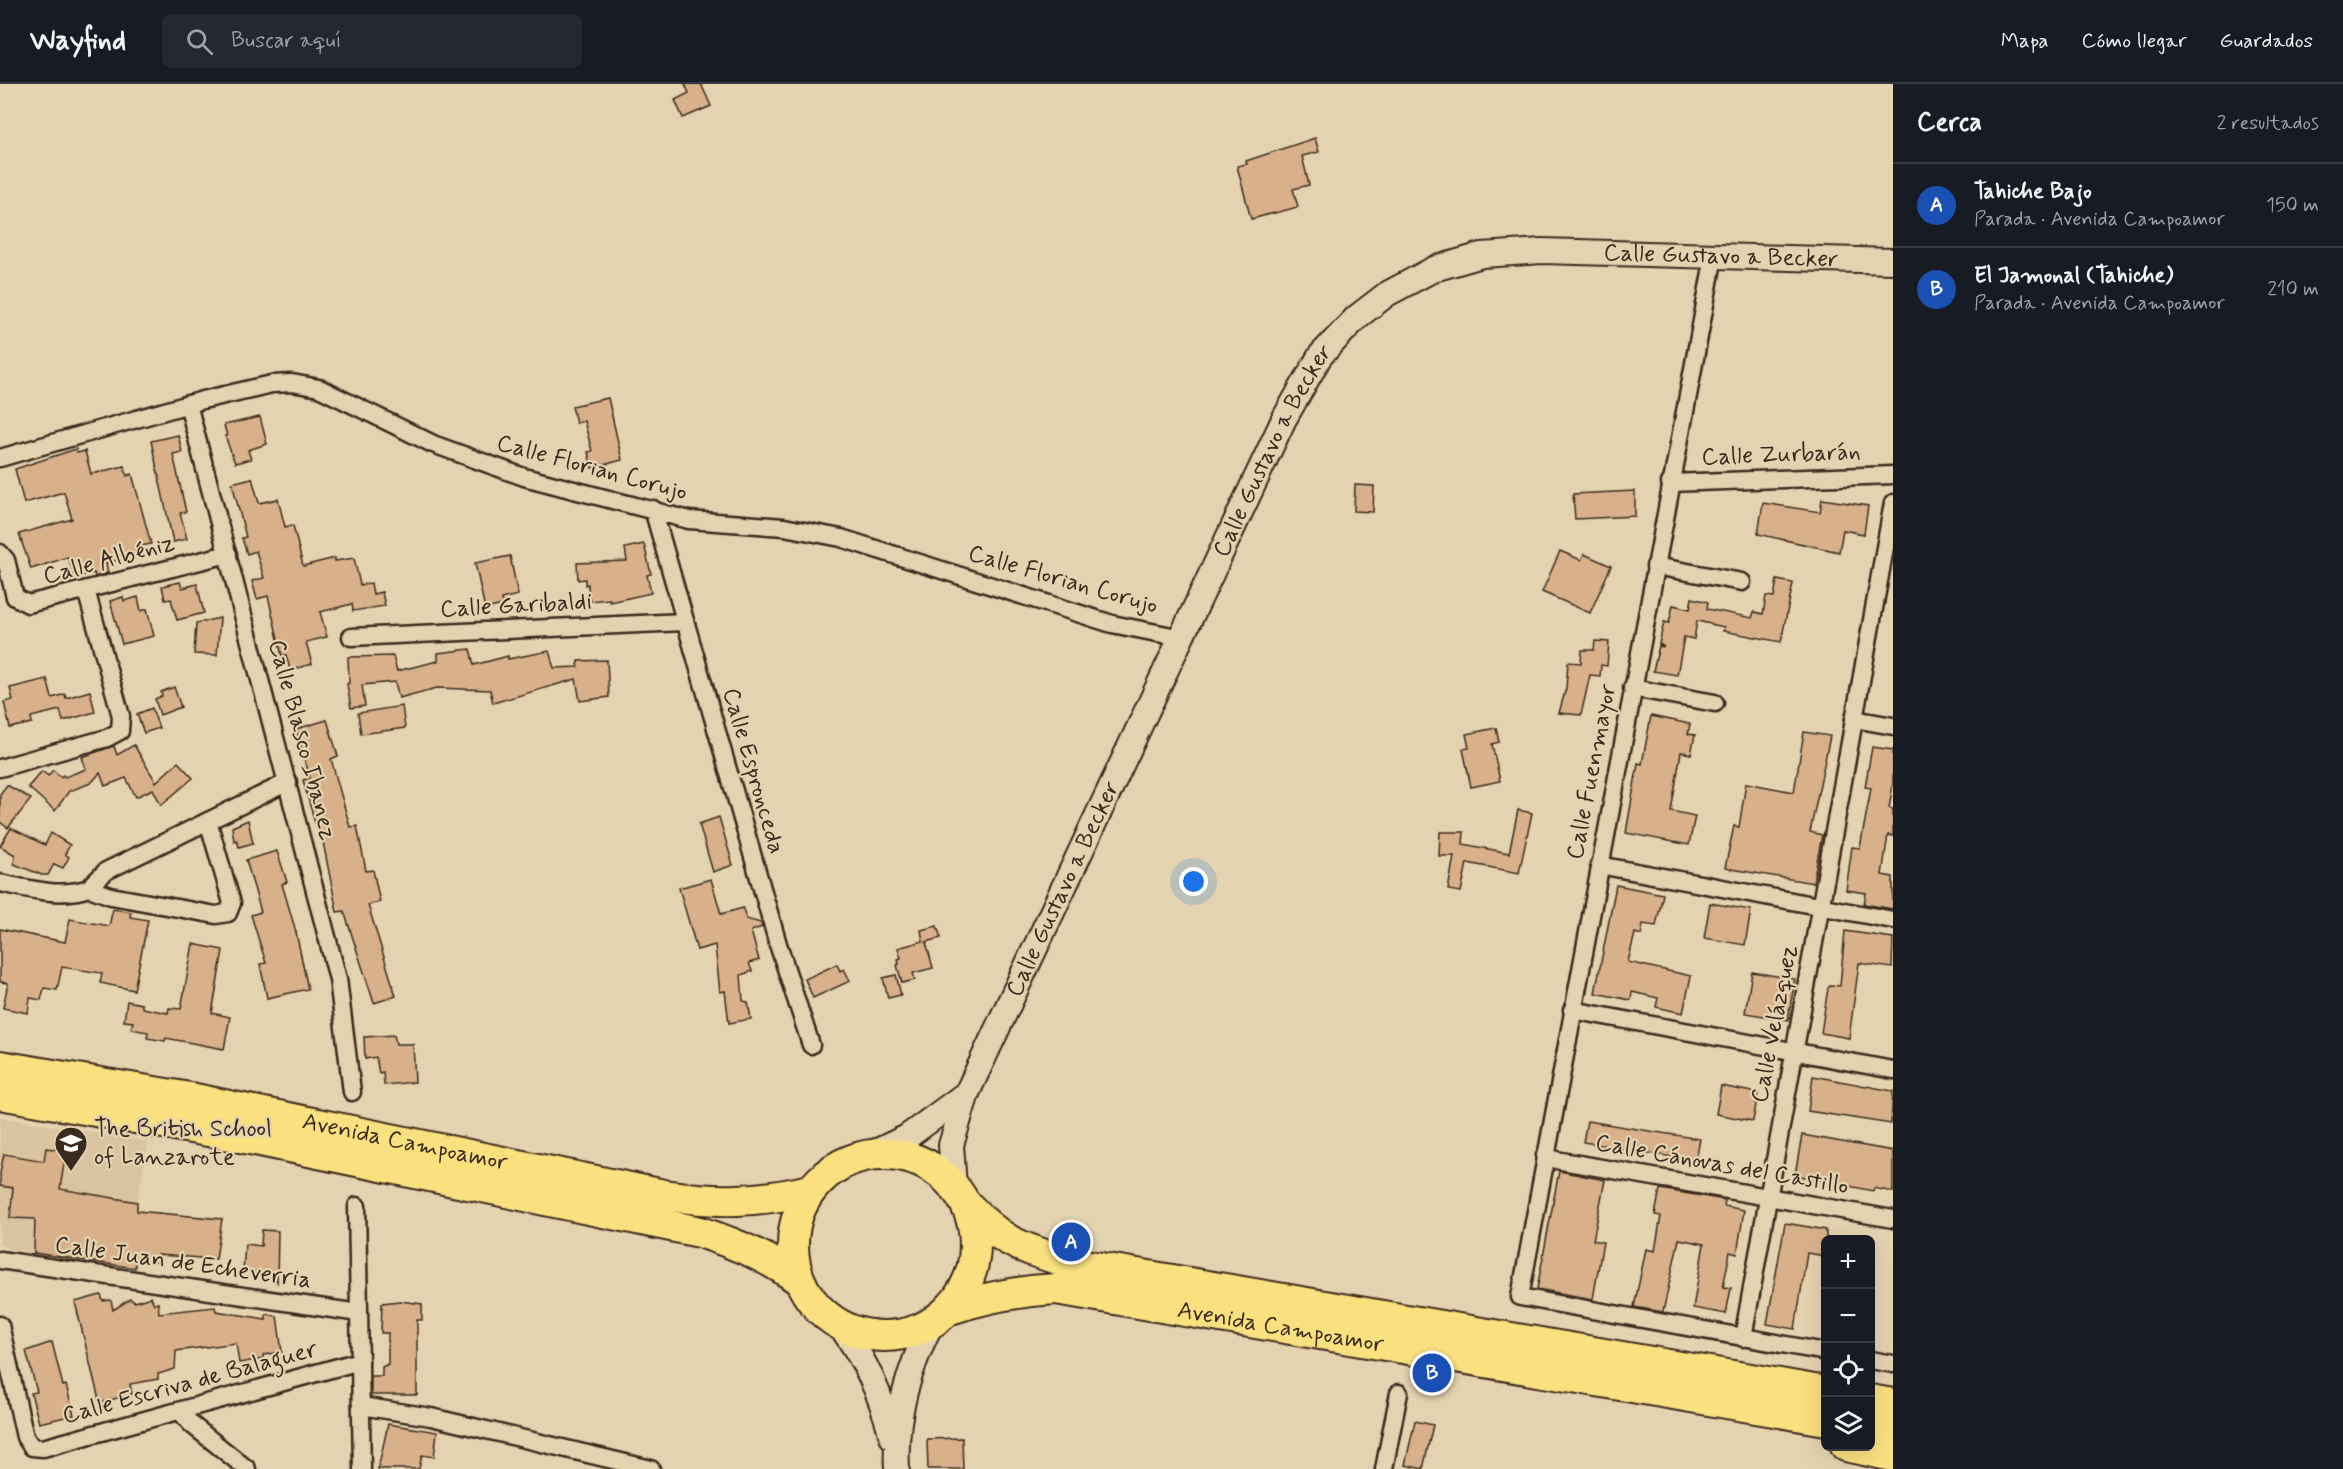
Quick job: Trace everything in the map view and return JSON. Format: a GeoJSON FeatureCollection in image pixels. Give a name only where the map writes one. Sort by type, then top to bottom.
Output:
{"type":"FeatureCollection","features":[{"type":"Feature","properties":{"kind":"highway","name":"Avenida Campoamor"},"geometry":{"type":"LineString","coordinates":[[0,1066],[201,1100],[664,1195],[709,1202],[760,1200],[811,1190]]}},
{"type":"Feature","properties":{"kind":"highway","name":"Avenida Campoamor"},"geometry":{"type":"LineString","coordinates":[[0,1095],[236,1136],[700,1232],[746,1247],[779,1265],[799,1280]]}},
{"type":"Feature","properties":{"kind":"highway"},"geometry":{"type":"LineString","coordinates":[[871,1154],[902,1155],[931,1166],[960,1195],[976,1240],[970,1278],[940,1317],[902,1336],[870,1336],[841,1327],[816,1307],[799,1280],[792,1249],[797,1218],[811,1190],[837,1166],[871,1154]]}},
{"type":"Feature","properties":{"kind":"highway","name":"Avenida Campoamor"},"geometry":{"type":"LineString","coordinates":[[960,1195],[990,1230],[1023,1248],[1067,1262],[1821,1391]]}},
{"type":"Feature","properties":{"kind":"highway","name":"Avenida Campoamor"},"geometry":{"type":"LineString","coordinates":[[940,1317],[982,1298],[1013,1291],[1056,1289],[1821,1419]]}},
{"type":"Feature","properties":{"kind":"highway"},"geometry":{"type":"LineString","coordinates":[[1515,1339],[1562,1334],[1821,1377]]}},
{"type":"Feature","properties":{"kind":"highway"},"geometry":{"type":"LineString","coordinates":[[1875,1381],[1893,1383]]}},
{"type":"Feature","properties":{"kind":"highway"},"geometry":{"type":"LineString","coordinates":[[1875,1401],[1893,1404]]}},
{"type":"Feature","properties":{"kind":"highway"},"geometry":{"type":"LineString","coordinates":[[1739,1405],[1762,1422],[1821,1437]]}},
{"type":"Feature","properties":{"kind":"highway"},"geometry":{"type":"LineString","coordinates":[[1875,1429],[1893,1431]]}},
{"type":"Feature","properties":{"kind":"highway"},"geometry":{"type":"LineString","coordinates":[[1870,1451],[1893,1456]]}},
{"type":"Feature","properties":{"kind":"street","name":"Calle Gustavo a Becker"},"geometry":{"type":"LineString","coordinates":[[960,1195],[951,1146],[967,1093],[1302,385],[1320,356],[1372,305],[1434,269],[1482,255],[1542,251],[1893,261]]}},
{"type":"Feature","properties":{"kind":"street","name":"Calle Fuenmayor"},"geometry":{"type":"LineString","coordinates":[[1714,256],[1520,1297],[1743,1338]]}},
{"type":"Feature","properties":{"kind":"street","name":"Calle Florian Corujo"},"geometry":{"type":"LineString","coordinates":[[0,458],[188,404],[272,384],[320,388],[433,444],[481,463],[564,489],[653,509],[689,520],[784,527],[841,538],[1112,624],[1182,638]]}},
{"type":"Feature","properties":{"kind":"street","name":"Calle Blasco Ibanez"},"geometry":{"type":"LineString","coordinates":[[188,404],[343,1000],[352,1092]]}},
{"type":"Feature","properties":{"kind":"street","name":"Calle Zurbarán"},"geometry":{"type":"LineString","coordinates":[[1670,483],[1893,475]]}},
{"type":"Feature","properties":{"kind":"street","name":"Calle Velázquez"},"geometry":{"type":"LineString","coordinates":[[1743,1338],[1854,719],[1887,580],[1893,503]]}},
{"type":"Feature","properties":{"kind":"street","name":"Calle Espronceda"},"geometry":{"type":"LineString","coordinates":[[653,509],[684,622],[811,1045]]}},
{"type":"Feature","properties":{"kind":"street","name":"Calle Albéniz"},"geometry":{"type":"LineString","coordinates":[[0,553],[6,560],[15,597],[21,602],[38,604],[228,554]]}},
{"type":"Feature","properties":{"kind":"street"},"geometry":{"type":"LineString","coordinates":[[1655,566],[1742,582]]}},
{"type":"Feature","properties":{"kind":"street"},"geometry":{"type":"LineString","coordinates":[[0,768],[107,738],[120,731],[121,716],[86,590]]}},
{"type":"Feature","properties":{"kind":"street","name":"Calle Garibaldi"},"geometry":{"type":"LineString","coordinates":[[351,637],[684,622]]}},
{"type":"Feature","properties":{"kind":"street"},"geometry":{"type":"LineString","coordinates":[[1632,688],[1715,703]]}},
{"type":"Feature","properties":{"kind":"street"},"geometry":{"type":"LineString","coordinates":[[1854,719],[1893,726]]}},
{"type":"Feature","properties":{"kind":"street"},"geometry":{"type":"LineString","coordinates":[[0,884],[55,894],[75,893],[89,888],[106,871],[288,782]]}},
{"type":"Feature","properties":{"kind":"street"},"geometry":{"type":"LineString","coordinates":[[89,888],[111,896],[216,915],[228,913],[232,903],[208,822]]}},
{"type":"Feature","properties":{"kind":"street"},"geometry":{"type":"LineString","coordinates":[[1599,865],[1893,920]]}},
{"type":"Feature","properties":{"kind":"street"},"geometry":{"type":"LineString","coordinates":[[1572,1010],[1893,1070]]}},
{"type":"Feature","properties":{"kind":"street","name":"Calle Gustavo a Becker"},"geometry":{"type":"LineString","coordinates":[[871,1154],[907,1137],[967,1093]]}},
{"type":"Feature","properties":{"kind":"street","name":"Calle Cánovas del Castillo"},"geometry":{"type":"LineString","coordinates":[[1545,1155],[1556,1160],[1893,1218]]}},
{"type":"Feature","properties":{"kind":"street"},"geometry":{"type":"LineString","coordinates":[[357,1206],[362,1469]]}},
{"type":"Feature","properties":{"kind":"street","name":"Calle Juan de Echeverria"},"geometry":{"type":"LineString","coordinates":[[0,1260],[359,1313]]}},
{"type":"Feature","properties":{"kind":"street"},"geometry":{"type":"LineString","coordinates":[[896,1461],[902,1396],[916,1355],[940,1317]]}},
{"type":"Feature","properties":{"kind":"street","name":"Calle Escriva de Balaguer"},"geometry":{"type":"LineString","coordinates":[[0,1325],[25,1437],[32,1447],[43,1448],[360,1361]]}},
{"type":"Feature","properties":{"kind":"street"},"geometry":{"type":"LineString","coordinates":[[841,1327],[862,1356],[882,1398],[896,1461]]}},
{"type":"Feature","properties":{"kind":"street"},"geometry":{"type":"LineString","coordinates":[[1743,1338],[1821,1351]]}},
{"type":"Feature","properties":{"kind":"street"},"geometry":{"type":"LineString","coordinates":[[1875,1361],[1893,1364]]}},
{"type":"Feature","properties":{"kind":"street"},"geometry":{"type":"LineString","coordinates":[[1384,1469],[1399,1393]]}},
{"type":"Feature","properties":{"kind":"street"},"geometry":{"type":"LineString","coordinates":[[361,1406],[431,1417],[651,1469]]}},
{"type":"Feature","properties":{"kind":"street"},"geometry":{"type":"LineString","coordinates":[[180,1411],[191,1424],[247,1469]]}},
{"type":"Feature","properties":{"kind":"shaded area","name":"The British School of Lanzarote"},"geometry":{"type":"Polygon","coordinates":[[[0,1117],[148,1142],[137,1202],[135,1268],[12,1250],[0,1244],[0,1117]]]}},
{"type":"Feature","properties":{"kind":"building"},"geometry":{"type":"Polygon","coordinates":[[[685,84],[701,84],[711,106],[683,118],[675,100],[689,93],[685,84]]]}},
{"type":"Feature","properties":{"kind":"building"},"geometry":{"type":"Polygon","coordinates":[[[1315,138],[1319,152],[1302,156],[1309,185],[1293,189],[1298,207],[1251,219],[1237,166],[1315,138]]]}},
{"type":"Feature","properties":{"kind":"building"},"geometry":{"type":"Polygon","coordinates":[[[608,398],[622,460],[592,468],[588,452],[592,451],[584,421],[576,423],[572,406],[608,398]]]}},
{"type":"Feature","properties":{"kind":"building"},"geometry":{"type":"Polygon","coordinates":[[[260,417],[267,444],[248,450],[251,459],[235,463],[225,436],[227,436],[224,425],[260,417]]]}},
{"type":"Feature","properties":{"kind":"building"},"geometry":{"type":"Polygon","coordinates":[[[178,435],[182,452],[173,454],[186,512],[180,513],[187,539],[173,542],[151,441],[178,435]]]}},
{"type":"Feature","properties":{"kind":"building"},"geometry":{"type":"Polygon","coordinates":[[[76,449],[77,453],[85,451],[91,474],[124,466],[127,476],[132,474],[151,544],[136,547],[138,555],[106,563],[108,573],[95,577],[94,573],[75,577],[68,557],[31,569],[19,534],[72,519],[64,492],[24,503],[15,469],[76,449]]]}},
{"type":"Feature","properties":{"kind":"building"},"geometry":{"type":"Polygon","coordinates":[[[252,478],[259,503],[278,499],[285,527],[293,525],[303,566],[335,558],[335,561],[354,558],[360,585],[371,583],[373,594],[382,592],[385,606],[353,611],[352,604],[320,612],[327,637],[306,642],[312,664],[290,670],[286,655],[282,656],[268,596],[257,599],[252,581],[264,578],[256,551],[247,554],[242,538],[246,537],[232,483],[252,478]]]}},
{"type":"Feature","properties":{"kind":"building"},"geometry":{"type":"Polygon","coordinates":[[[1355,485],[1374,486],[1373,512],[1354,511],[1355,485]]]}},
{"type":"Feature","properties":{"kind":"building"},"geometry":{"type":"Polygon","coordinates":[[[1635,491],[1635,516],[1575,519],[1573,494],[1635,491]]]}},
{"type":"Feature","properties":{"kind":"building"},"geometry":{"type":"Polygon","coordinates":[[[1822,499],[1868,506],[1864,534],[1843,530],[1839,552],[1758,534],[1763,503],[1820,512],[1822,499]]]}},
{"type":"Feature","properties":{"kind":"building"},"geometry":{"type":"Polygon","coordinates":[[[644,544],[651,574],[647,575],[651,593],[610,602],[610,599],[589,601],[588,584],[585,585],[585,579],[578,580],[577,563],[627,561],[625,548],[644,544]]]}},
{"type":"Feature","properties":{"kind":"building"},"geometry":{"type":"Polygon","coordinates":[[[1560,551],[1581,560],[1584,554],[1611,566],[1590,613],[1542,592],[1560,551]]]}},
{"type":"Feature","properties":{"kind":"building"},"geometry":{"type":"Polygon","coordinates":[[[510,556],[518,595],[501,599],[503,605],[485,609],[475,563],[510,556]]]}},
{"type":"Feature","properties":{"kind":"building"},"geometry":{"type":"Polygon","coordinates":[[[1777,580],[1793,583],[1781,642],[1723,631],[1724,627],[1697,621],[1694,639],[1684,637],[1677,675],[1653,671],[1659,646],[1664,647],[1659,644],[1664,622],[1669,623],[1673,605],[1690,609],[1692,598],[1708,602],[1707,609],[1752,618],[1754,612],[1763,614],[1766,596],[1774,597],[1777,580]]]}},
{"type":"Feature","properties":{"kind":"building"},"geometry":{"type":"Polygon","coordinates":[[[180,582],[182,588],[197,584],[204,613],[177,620],[171,599],[165,600],[162,586],[180,582]]]}},
{"type":"Feature","properties":{"kind":"building"},"geometry":{"type":"Polygon","coordinates":[[[123,597],[124,601],[138,597],[141,611],[147,609],[154,636],[122,644],[110,601],[123,597]]]}},
{"type":"Feature","properties":{"kind":"building"},"geometry":{"type":"Polygon","coordinates":[[[220,618],[217,655],[194,654],[196,623],[220,618]]]}},
{"type":"Feature","properties":{"kind":"building"},"geometry":{"type":"Polygon","coordinates":[[[1595,641],[1609,642],[1607,666],[1601,665],[1600,676],[1590,675],[1581,715],[1559,713],[1566,688],[1568,662],[1581,663],[1582,650],[1594,650],[1595,641]]]}},
{"type":"Feature","properties":{"kind":"building"},"geometry":{"type":"Polygon","coordinates":[[[470,649],[474,665],[508,656],[508,659],[549,651],[554,668],[578,667],[578,661],[607,660],[609,697],[580,701],[576,679],[493,703],[490,690],[437,688],[399,698],[395,682],[362,685],[365,706],[351,708],[347,684],[349,683],[348,657],[393,656],[397,671],[438,661],[438,653],[470,649]]]}},
{"type":"Feature","properties":{"kind":"building"},"geometry":{"type":"Polygon","coordinates":[[[47,679],[52,698],[65,694],[66,698],[90,691],[95,712],[63,721],[60,710],[31,717],[32,723],[10,728],[4,702],[13,700],[10,688],[47,679]]]}},
{"type":"Feature","properties":{"kind":"building"},"geometry":{"type":"Polygon","coordinates":[[[174,687],[181,707],[160,715],[155,699],[162,696],[161,692],[174,687]]]}},
{"type":"Feature","properties":{"kind":"building"},"geometry":{"type":"Polygon","coordinates":[[[402,706],[405,728],[361,734],[358,713],[402,706]]]}},
{"type":"Feature","properties":{"kind":"building"},"geometry":{"type":"Polygon","coordinates":[[[152,708],[159,728],[144,733],[137,714],[152,708]]]}},
{"type":"Feature","properties":{"kind":"building"},"geometry":{"type":"Polygon","coordinates":[[[1651,716],[1690,724],[1688,734],[1695,735],[1691,754],[1681,752],[1671,811],[1695,816],[1689,845],[1626,833],[1638,763],[1642,764],[1651,716]]]}},
{"type":"Feature","properties":{"kind":"building"},"geometry":{"type":"Polygon","coordinates":[[[327,720],[338,756],[331,759],[350,827],[357,826],[366,871],[373,870],[380,902],[368,905],[396,996],[374,1003],[344,911],[337,912],[319,822],[315,823],[303,780],[310,778],[296,729],[327,720]]]}},
{"type":"Feature","properties":{"kind":"building"},"geometry":{"type":"Polygon","coordinates":[[[1496,728],[1499,742],[1492,744],[1500,781],[1471,787],[1463,749],[1469,748],[1466,734],[1496,728]]]}},
{"type":"Feature","properties":{"kind":"building"},"geometry":{"type":"Polygon","coordinates":[[[1804,732],[1830,736],[1810,832],[1822,835],[1813,883],[1725,868],[1734,826],[1739,827],[1746,783],[1794,792],[1804,732]]]}},
{"type":"Feature","properties":{"kind":"building"},"geometry":{"type":"Polygon","coordinates":[[[134,745],[156,782],[178,762],[193,778],[161,805],[153,789],[136,797],[126,778],[105,786],[100,773],[91,783],[69,791],[55,811],[28,787],[42,771],[48,776],[53,770],[61,777],[63,775],[65,777],[86,769],[82,757],[114,746],[117,755],[134,745]]]}},
{"type":"Feature","properties":{"kind":"building"},"geometry":{"type":"Polygon","coordinates":[[[1872,747],[1893,750],[1893,784],[1889,808],[1893,809],[1893,836],[1888,835],[1882,875],[1893,877],[1893,909],[1864,904],[1866,893],[1846,890],[1852,847],[1860,848],[1871,788],[1865,787],[1872,747]]]}},
{"type":"Feature","properties":{"kind":"building"},"geometry":{"type":"Polygon","coordinates":[[[7,785],[31,799],[8,828],[0,822],[0,794],[7,785]]]}},
{"type":"Feature","properties":{"kind":"building"},"geometry":{"type":"Polygon","coordinates":[[[1518,810],[1532,813],[1519,873],[1467,863],[1461,892],[1448,890],[1454,856],[1439,856],[1440,832],[1464,832],[1463,844],[1509,853],[1518,810]]]}},
{"type":"Feature","properties":{"kind":"building"},"geometry":{"type":"Polygon","coordinates":[[[719,817],[733,865],[713,872],[699,824],[719,817]]]}},
{"type":"Feature","properties":{"kind":"building"},"geometry":{"type":"Polygon","coordinates":[[[248,820],[253,843],[239,847],[237,840],[234,841],[232,827],[248,820]]]}},
{"type":"Feature","properties":{"kind":"building"},"geometry":{"type":"Polygon","coordinates":[[[11,828],[45,845],[51,833],[70,845],[65,854],[69,857],[63,868],[54,864],[48,875],[42,875],[14,864],[15,855],[0,846],[11,828]]]}},
{"type":"Feature","properties":{"kind":"building"},"geometry":{"type":"Polygon","coordinates":[[[277,851],[287,882],[282,884],[296,932],[308,989],[267,998],[260,964],[266,963],[251,915],[261,912],[246,860],[277,851]]]}},
{"type":"Feature","properties":{"kind":"building"},"geometry":{"type":"Polygon","coordinates":[[[711,879],[721,914],[743,908],[746,919],[761,923],[762,927],[751,931],[759,960],[749,963],[752,971],[741,975],[743,1001],[748,1002],[751,1019],[729,1023],[725,991],[720,992],[715,945],[697,950],[679,888],[711,879]]]}},
{"type":"Feature","properties":{"kind":"building"},"geometry":{"type":"Polygon","coordinates":[[[1616,885],[1663,894],[1656,926],[1643,924],[1641,935],[1635,933],[1628,962],[1691,976],[1683,1013],[1656,1007],[1658,998],[1632,992],[1631,1000],[1595,993],[1616,885]]]}},
{"type":"Feature","properties":{"kind":"building"},"geometry":{"type":"Polygon","coordinates":[[[1710,903],[1751,910],[1745,945],[1704,938],[1710,903]]]}},
{"type":"Feature","properties":{"kind":"building"},"geometry":{"type":"Polygon","coordinates":[[[113,909],[131,912],[130,917],[148,920],[134,990],[100,983],[102,973],[62,967],[57,990],[44,988],[41,1000],[30,998],[28,1013],[3,1008],[8,983],[0,982],[0,929],[65,942],[70,919],[109,926],[113,909]]]}},
{"type":"Feature","properties":{"kind":"building"},"geometry":{"type":"Polygon","coordinates":[[[937,926],[941,938],[926,942],[933,968],[913,973],[915,980],[902,983],[897,965],[899,964],[898,959],[901,958],[898,948],[923,941],[921,930],[937,926]]]}},
{"type":"Feature","properties":{"kind":"building"},"geometry":{"type":"Polygon","coordinates":[[[1845,931],[1893,938],[1892,968],[1859,963],[1849,1038],[1821,1033],[1828,988],[1831,985],[1840,986],[1845,931]]]}},
{"type":"Feature","properties":{"kind":"building"},"geometry":{"type":"Polygon","coordinates":[[[193,944],[223,950],[212,1013],[230,1017],[224,1049],[166,1038],[165,1041],[147,1038],[148,1032],[131,1029],[133,1022],[124,1021],[127,1001],[142,1004],[142,1008],[168,1013],[169,1008],[181,1009],[193,944]]]}},
{"type":"Feature","properties":{"kind":"building"},"geometry":{"type":"Polygon","coordinates":[[[837,964],[840,971],[844,969],[850,981],[813,998],[805,979],[837,964]]]}},
{"type":"Feature","properties":{"kind":"building"},"geometry":{"type":"Polygon","coordinates":[[[1752,972],[1795,979],[1788,1020],[1745,1013],[1752,972]]]}},
{"type":"Feature","properties":{"kind":"building"},"geometry":{"type":"Polygon","coordinates":[[[896,975],[901,995],[888,998],[883,978],[896,975]]]}},
{"type":"Feature","properties":{"kind":"building"},"geometry":{"type":"Polygon","coordinates":[[[394,1035],[396,1044],[413,1044],[415,1082],[384,1085],[383,1072],[379,1073],[376,1057],[365,1059],[364,1037],[394,1035]]]}},
{"type":"Feature","properties":{"kind":"building"},"geometry":{"type":"Polygon","coordinates":[[[1813,1076],[1893,1091],[1891,1124],[1808,1111],[1813,1076]]]}},
{"type":"Feature","properties":{"kind":"building"},"geometry":{"type":"Polygon","coordinates":[[[1721,1086],[1758,1093],[1753,1121],[1716,1114],[1721,1086]]]}},
{"type":"Feature","properties":{"kind":"building"},"geometry":{"type":"Polygon","coordinates":[[[1587,1121],[1700,1139],[1696,1161],[1583,1142],[1587,1121]]]}},
{"type":"Feature","properties":{"kind":"building"},"geometry":{"type":"Polygon","coordinates":[[[1802,1135],[1893,1151],[1893,1192],[1874,1188],[1873,1191],[1795,1175],[1802,1135]]]}},
{"type":"Feature","properties":{"kind":"building"},"geometry":{"type":"Polygon","coordinates":[[[46,1148],[66,1151],[60,1189],[137,1202],[137,1211],[222,1219],[216,1259],[158,1255],[157,1262],[135,1261],[135,1268],[34,1253],[35,1219],[10,1218],[13,1188],[0,1186],[0,1173],[4,1154],[44,1161],[46,1148]]]}},
{"type":"Feature","properties":{"kind":"building"},"geometry":{"type":"Polygon","coordinates":[[[1559,1171],[1605,1180],[1593,1240],[1603,1242],[1593,1299],[1537,1289],[1559,1171]]]}},
{"type":"Feature","properties":{"kind":"building"},"geometry":{"type":"Polygon","coordinates":[[[1660,1189],[1725,1200],[1724,1206],[1744,1210],[1737,1254],[1730,1252],[1723,1287],[1731,1288],[1726,1314],[1693,1308],[1704,1244],[1679,1239],[1663,1312],[1634,1307],[1646,1249],[1655,1251],[1661,1216],[1655,1215],[1660,1189]]]}},
{"type":"Feature","properties":{"kind":"building"},"geometry":{"type":"Polygon","coordinates":[[[1785,1223],[1826,1230],[1826,1235],[1821,1235],[1821,1255],[1807,1253],[1795,1329],[1767,1324],[1785,1223]]]}},
{"type":"Feature","properties":{"kind":"building"},"geometry":{"type":"Polygon","coordinates":[[[262,1230],[278,1231],[277,1282],[272,1273],[243,1271],[245,1244],[261,1246],[262,1230]]]}},
{"type":"Feature","properties":{"kind":"building"},"geometry":{"type":"Polygon","coordinates":[[[101,1295],[103,1301],[111,1300],[113,1310],[130,1299],[135,1302],[151,1297],[154,1304],[158,1303],[159,1313],[215,1307],[216,1311],[266,1319],[266,1314],[277,1316],[282,1352],[263,1355],[263,1359],[239,1363],[236,1343],[176,1351],[175,1369],[158,1374],[158,1379],[130,1384],[132,1394],[103,1402],[99,1400],[75,1302],[101,1295]]]}},
{"type":"Feature","properties":{"kind":"building"},"geometry":{"type":"Polygon","coordinates":[[[400,1301],[422,1304],[422,1320],[417,1320],[417,1395],[371,1395],[371,1376],[382,1376],[382,1367],[388,1364],[388,1333],[381,1333],[382,1303],[400,1301]]]}},
{"type":"Feature","properties":{"kind":"building"},"geometry":{"type":"Polygon","coordinates":[[[52,1342],[63,1386],[66,1385],[74,1415],[39,1423],[31,1393],[37,1392],[26,1351],[52,1342]]]}},
{"type":"Feature","properties":{"kind":"building"},"geometry":{"type":"Polygon","coordinates":[[[1415,1421],[1433,1425],[1423,1469],[1405,1465],[1415,1421]]]}},
{"type":"Feature","properties":{"kind":"building"},"geometry":{"type":"Polygon","coordinates":[[[388,1424],[437,1432],[434,1457],[422,1455],[419,1469],[378,1469],[388,1424]]]}},
{"type":"Feature","properties":{"kind":"building"},"geometry":{"type":"Polygon","coordinates":[[[962,1438],[963,1469],[928,1469],[927,1439],[962,1438]]]}},
{"type":"Feature","properties":{"kind":"place","name":"The British School of Lanzarote"},"geometry":{"type":"Point","coordinates":[71,1172]}},
{"type":"Feature","properties":{"kind":"place","name":"Tahiche Bajo"},"geometry":{"type":"Point","coordinates":[1071,1242]}},
{"type":"Feature","properties":{"kind":"place","name":"El Jamonal (Tahiche)"},"geometry":{"type":"Point","coordinates":[1432,1373]}}]}
